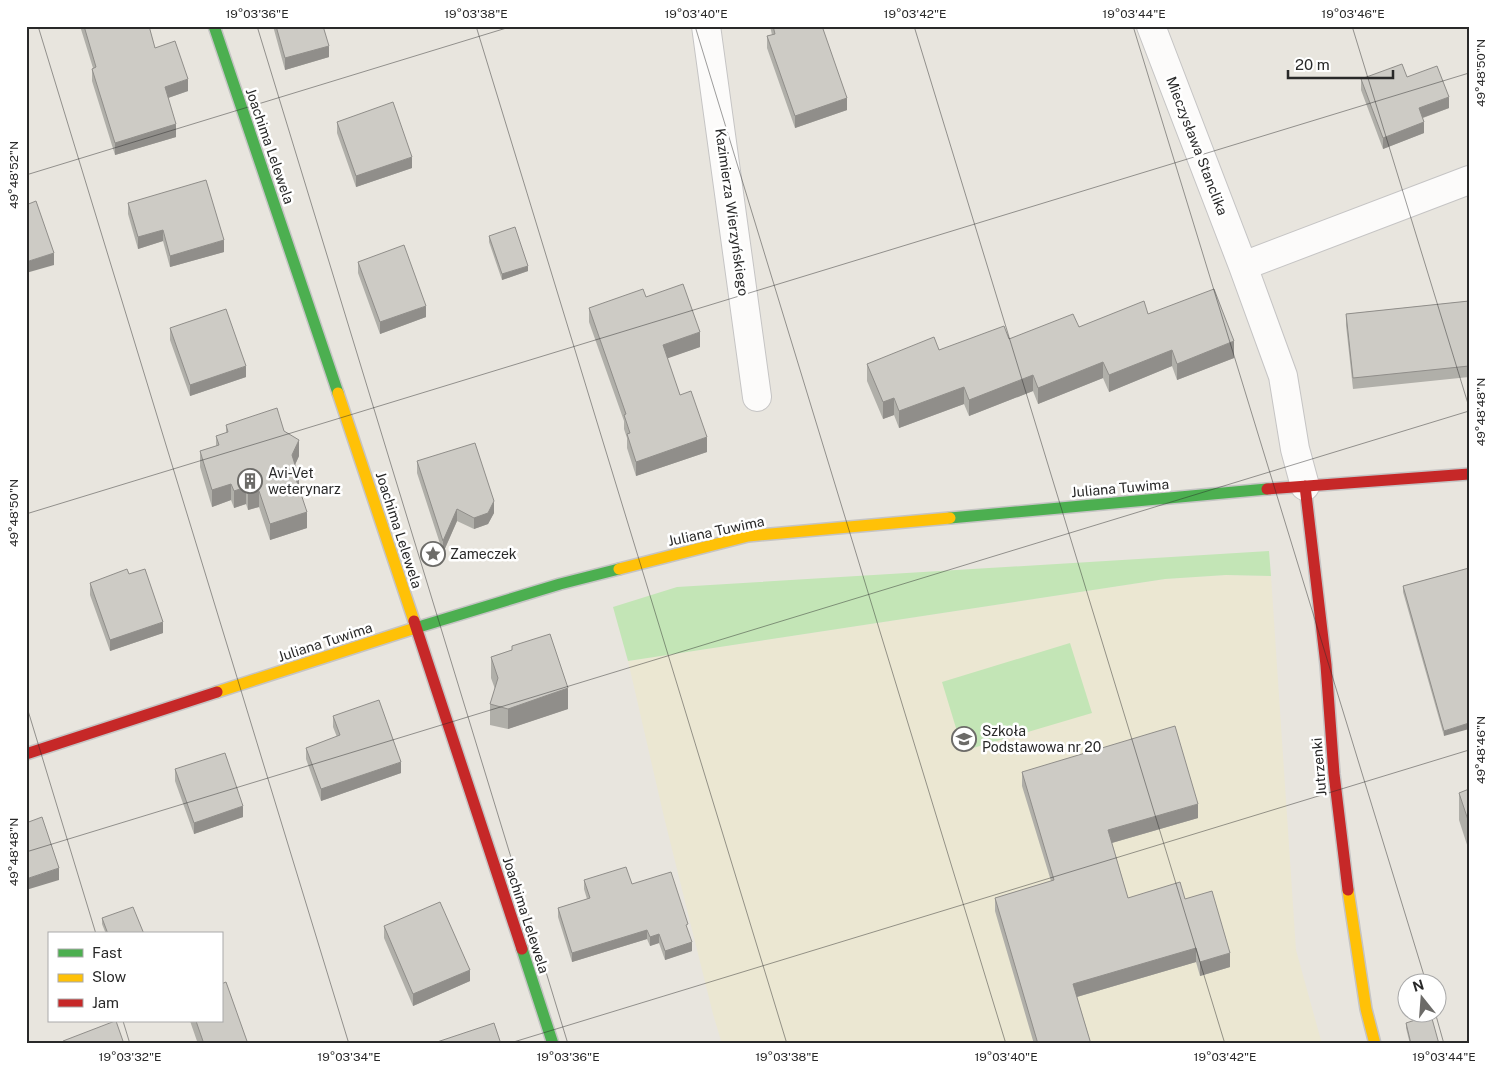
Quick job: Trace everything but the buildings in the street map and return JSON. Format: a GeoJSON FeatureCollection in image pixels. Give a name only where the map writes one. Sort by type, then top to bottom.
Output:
{"type":"FeatureCollection","features":[{"type":"Feature","properties":{"kind":"street","name":"Joachima Lelewela"},"geometry":{"type":"LineString","coordinates":[[214,26],[404,590],[415,629],[553,1044]]}},
{"type":"Feature","properties":{"kind":"street","name":"Kazimierza Wierzyńskiego"},"geometry":{"type":"LineString","coordinates":[[706,26],[757,397]]}},
{"type":"Feature","properties":{"kind":"street","name":"Mieczysława Stanclika"},"geometry":{"type":"LineString","coordinates":[[1151,26],[1283,376],[1296,449],[1305,486]]}},
{"type":"Feature","properties":{"kind":"street"},"geometry":{"type":"LineString","coordinates":[[1243,266],[1469,180]]}},
{"type":"Feature","properties":{"kind":"street","name":"Juliana Tuwima"},"geometry":{"type":"LineString","coordinates":[[26,754],[560,584],[748,536],[1305,486],[1469,474]]}},
{"type":"Feature","properties":{"kind":"street","name":"Jutrzenki"},"geometry":{"type":"LineString","coordinates":[[1305,486],[1326,665],[1334,774],[1350,909],[1366,1009],[1375,1044]]}},
{"type":"Feature","properties":{"kind":"shaded area","name":"Szkoła Podstawowa nr 20"},"geometry":{"type":"Polygon","coordinates":[[[1226,575],[1271,576],[1296,950],[1322,1044],[722,1044],[664,817],[628,661],[1165,579],[1226,575]]]}},
{"type":"Feature","properties":{"kind":"green space"},"geometry":{"type":"Polygon","coordinates":[[[1269,551],[1271,576],[1226,575],[1165,579],[628,661],[613,607],[677,587],[1269,551]]]}},
{"type":"Feature","properties":{"kind":"green space"},"geometry":{"type":"Polygon","coordinates":[[[1070,643],[1092,713],[963,751],[942,682],[1070,643]]]}},
{"type":"Feature","properties":{"kind":"traffic: fast"},"geometry":{"type":"LineString","coordinates":[[214,26],[338,393]]}},
{"type":"Feature","properties":{"kind":"traffic: fast"},"geometry":{"type":"LineString","coordinates":[[950,518],[1267,489]]}},
{"type":"Feature","properties":{"kind":"traffic: fast"},"geometry":{"type":"LineString","coordinates":[[412,629],[560,584],[619,569]]}},
{"type":"Feature","properties":{"kind":"traffic: fast"},"geometry":{"type":"LineString","coordinates":[[522,949],[553,1044]]}},
{"type":"Feature","properties":{"kind":"traffic: slow"},"geometry":{"type":"LineString","coordinates":[[338,393],[414,621]]}},
{"type":"Feature","properties":{"kind":"traffic: slow"},"geometry":{"type":"LineString","coordinates":[[619,569],[748,536],[950,518]]}},
{"type":"Feature","properties":{"kind":"traffic: slow"},"geometry":{"type":"LineString","coordinates":[[217,692],[412,629]]}},
{"type":"Feature","properties":{"kind":"traffic: slow"},"geometry":{"type":"LineString","coordinates":[[1348,890],[1366,1009],[1375,1044]]}},
{"type":"Feature","properties":{"kind":"traffic: jam"},"geometry":{"type":"LineString","coordinates":[[1267,489],[1469,474]]}},
{"type":"Feature","properties":{"kind":"traffic: jam"},"geometry":{"type":"LineString","coordinates":[[1305,486],[1326,665],[1334,774],[1348,890]]}},
{"type":"Feature","properties":{"kind":"traffic: jam"},"geometry":{"type":"LineString","coordinates":[[414,621],[522,949]]}},
{"type":"Feature","properties":{"kind":"traffic: jam"},"geometry":{"type":"LineString","coordinates":[[26,754],[217,692]]}},
{"type":"Feature","properties":{"kind":"place","name":"Avi-Vet weterynarz"},"geometry":{"type":"Point","coordinates":[250,481]}},
{"type":"Feature","properties":{"kind":"place","name":"Zameczek"},"geometry":{"type":"Point","coordinates":[433,554]}},
{"type":"Feature","properties":{"kind":"place","name":"Szkoła Podstawowa nr 20"},"geometry":{"type":"Point","coordinates":[964,739]}}]}
